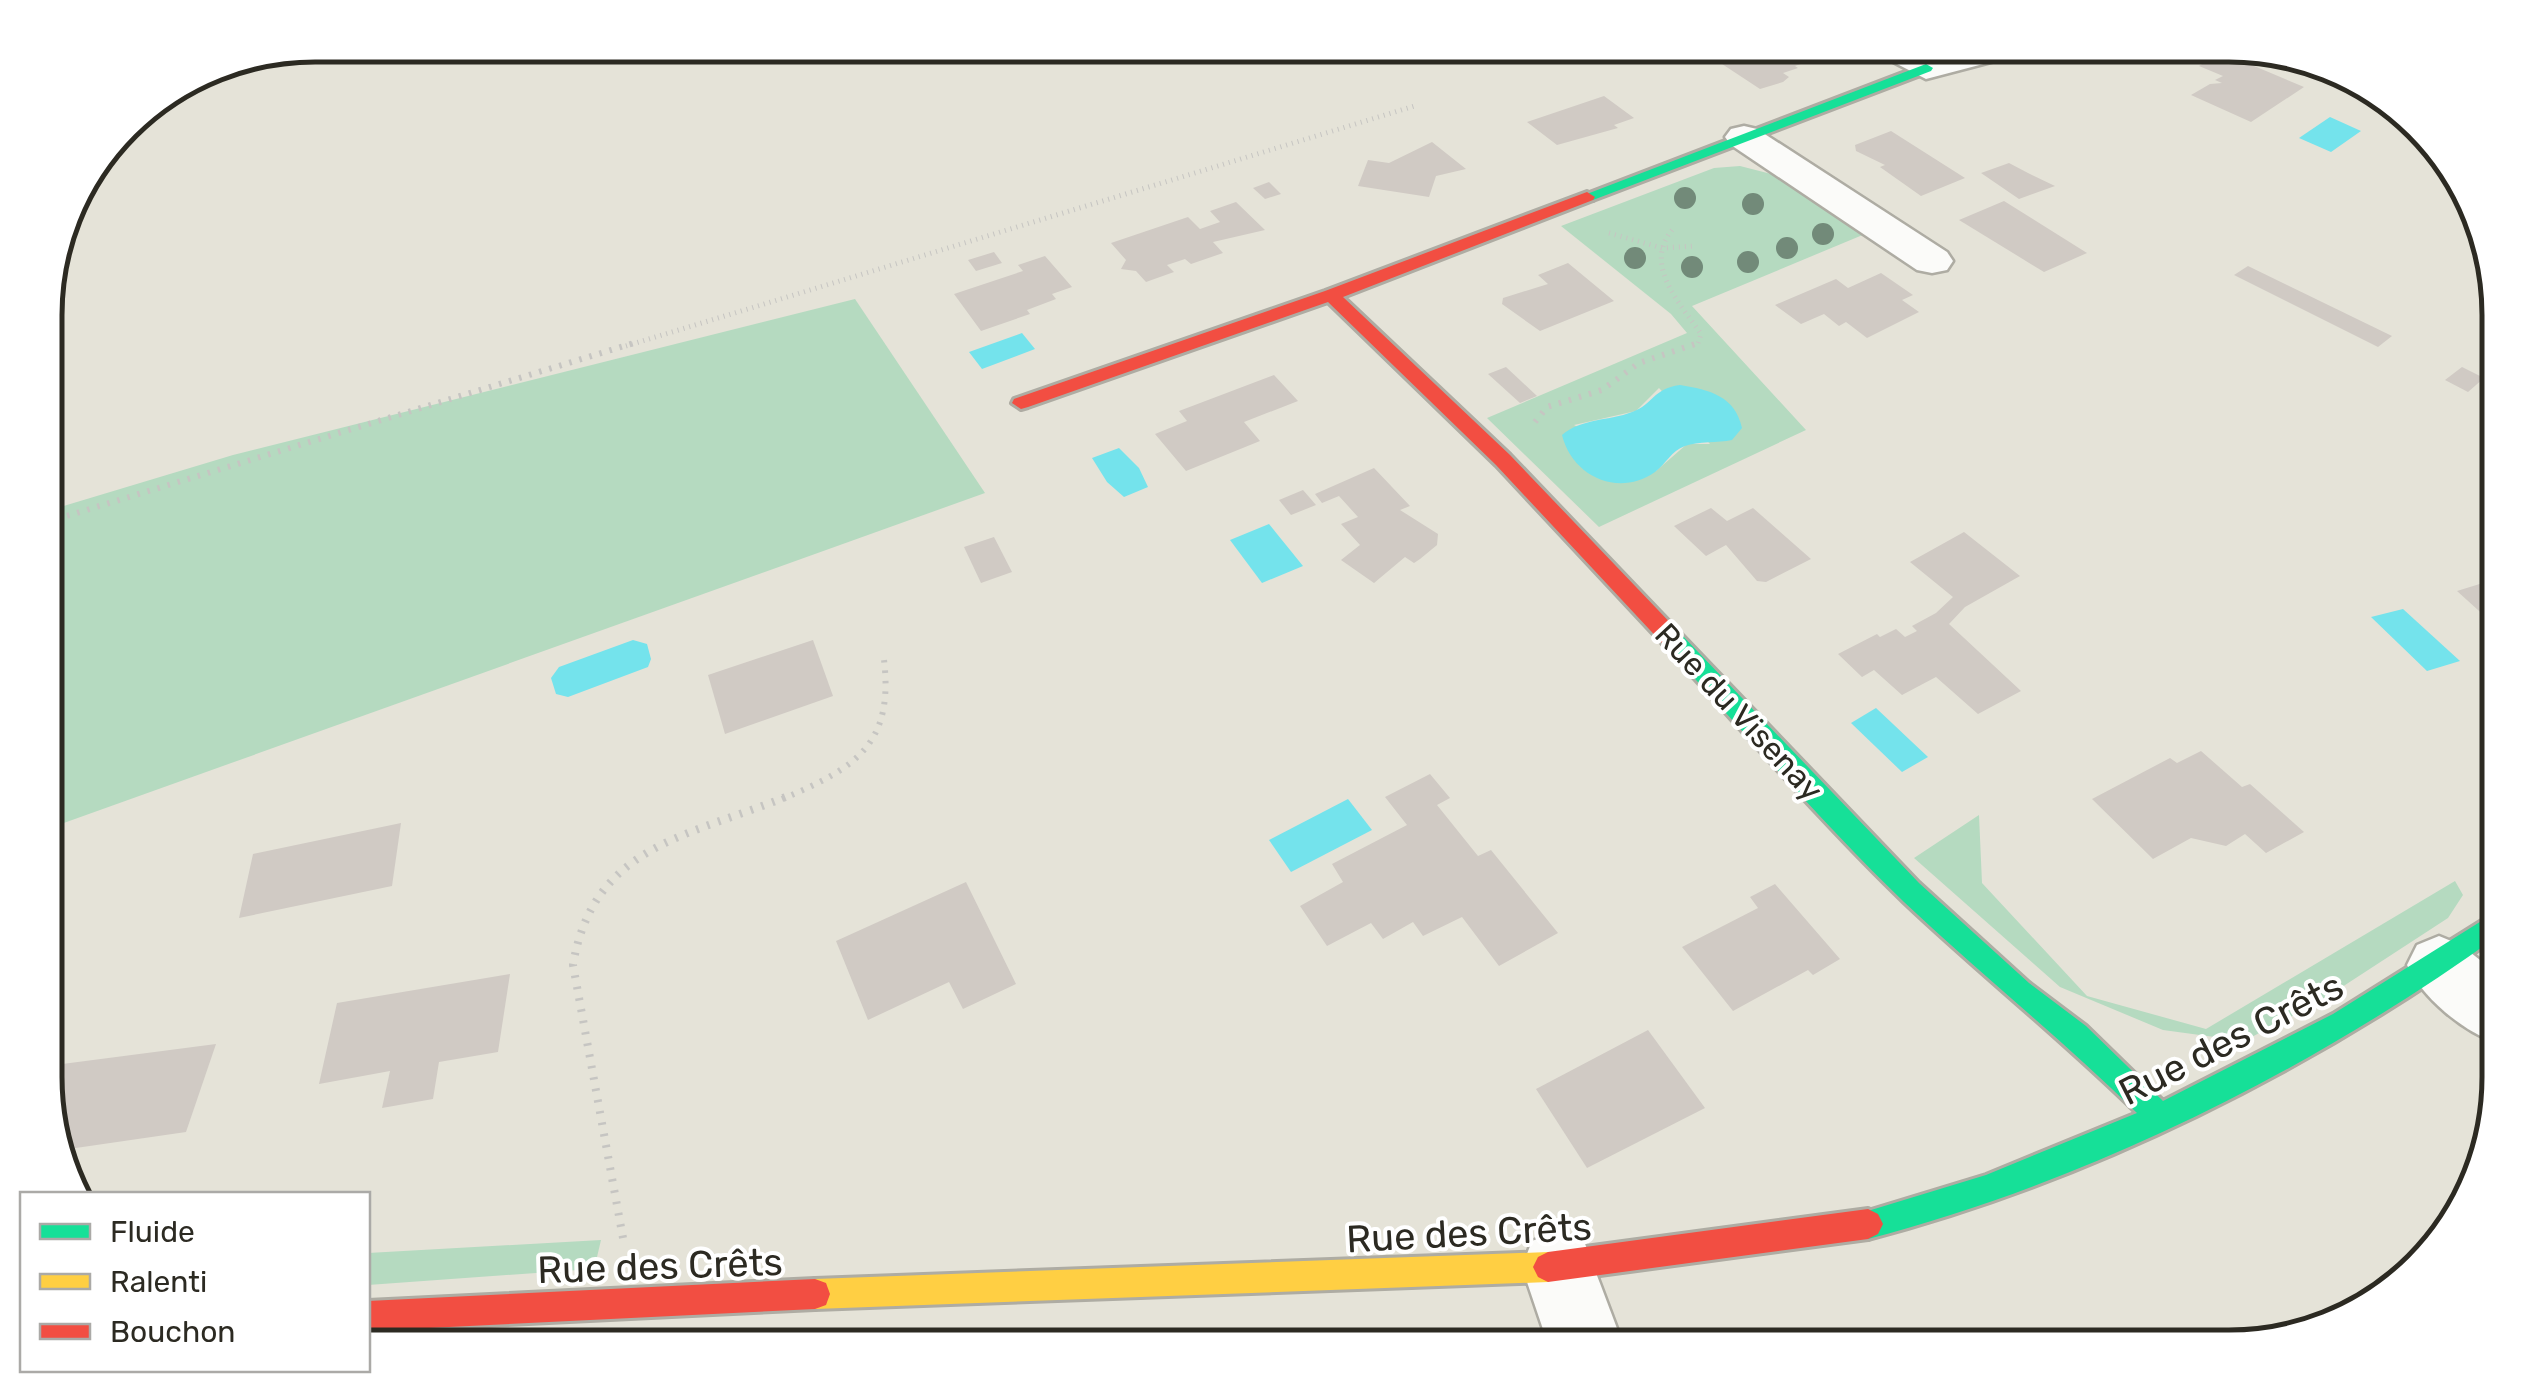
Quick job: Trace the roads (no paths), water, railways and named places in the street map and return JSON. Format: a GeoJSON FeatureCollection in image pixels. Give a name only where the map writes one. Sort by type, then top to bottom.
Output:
{"type":"FeatureCollection","features":[{"type":"Feature","properties":{"kind":"street"},"geometry":{"type":"LineString","coordinates":[[1916,62],[1926,68]]}},
{"type":"Feature","properties":{"kind":"street"},"geometry":{"type":"LineString","coordinates":[[1022,403],[1332,295],[1949,62]]}},
{"type":"Feature","properties":{"kind":"street"},"geometry":{"type":"LineString","coordinates":[[1744,137],[1932,261]]}},
{"type":"Feature","properties":{"kind":"street","name":"Rue du Visenay"},"geometry":{"type":"LineString","coordinates":[[1332,295],[1503,460],[1910,892],[2020,991],[2077,1035],[2128,1090],[2158,1115]]}},
{"type":"Feature","properties":{"kind":"street","name":"Rue des Crêts"},"geometry":{"type":"LineString","coordinates":[[370,1316],[623,1301],[1558,1267],[1871,1224],[2083,1154],[2310,1045],[2482,934]]}},
{"type":"Feature","properties":{"kind":"street"},"geometry":{"type":"LineString","coordinates":[[2439,965],[2482,1000]]}},
{"type":"Feature","properties":{"kind":"street"},"geometry":{"type":"LineString","coordinates":[[1558,1267],[1580,1329]]}},
{"type":"Feature","properties":{"kind":"water"},"geometry":{"type":"Polygon","coordinates":[[[2330,117],[2361,131],[2331,152],[2299,138],[2330,117]]]}},
{"type":"Feature","properties":{"kind":"water"},"geometry":{"type":"Polygon","coordinates":[[[1022,333],[1035,349],[982,369],[969,352],[1022,333]]]}},
{"type":"Feature","properties":{"kind":"water"},"geometry":{"type":"Polygon","coordinates":[[[1680,385],[1711,392],[1734,408],[1742,428],[1732,440],[1685,446],[1655,472],[1626,483],[1598,479],[1586,472],[1567,449],[1562,435],[1570,429],[1632,412],[1658,393],[1680,385]]]}},
{"type":"Feature","properties":{"kind":"water"},"geometry":{"type":"Polygon","coordinates":[[[1119,448],[1139,468],[1148,487],[1124,497],[1107,482],[1092,458],[1119,448]]]}},
{"type":"Feature","properties":{"kind":"water"},"geometry":{"type":"Polygon","coordinates":[[[1269,524],[1303,566],[1262,583],[1230,540],[1269,524]]]}},
{"type":"Feature","properties":{"kind":"water"},"geometry":{"type":"Polygon","coordinates":[[[2403,609],[2460,661],[2427,671],[2371,617],[2403,609]]]}},
{"type":"Feature","properties":{"kind":"water"},"geometry":{"type":"Polygon","coordinates":[[[633,640],[647,644],[651,659],[648,667],[568,697],[556,694],[551,678],[559,667],[633,640]]]}},
{"type":"Feature","properties":{"kind":"water"},"geometry":{"type":"Polygon","coordinates":[[[1876,708],[1928,757],[1902,772],[1851,723],[1876,708]]]}},
{"type":"Feature","properties":{"kind":"water"},"geometry":{"type":"Polygon","coordinates":[[[1348,799],[1372,830],[1291,872],[1269,840],[1348,799]]]}}]}
